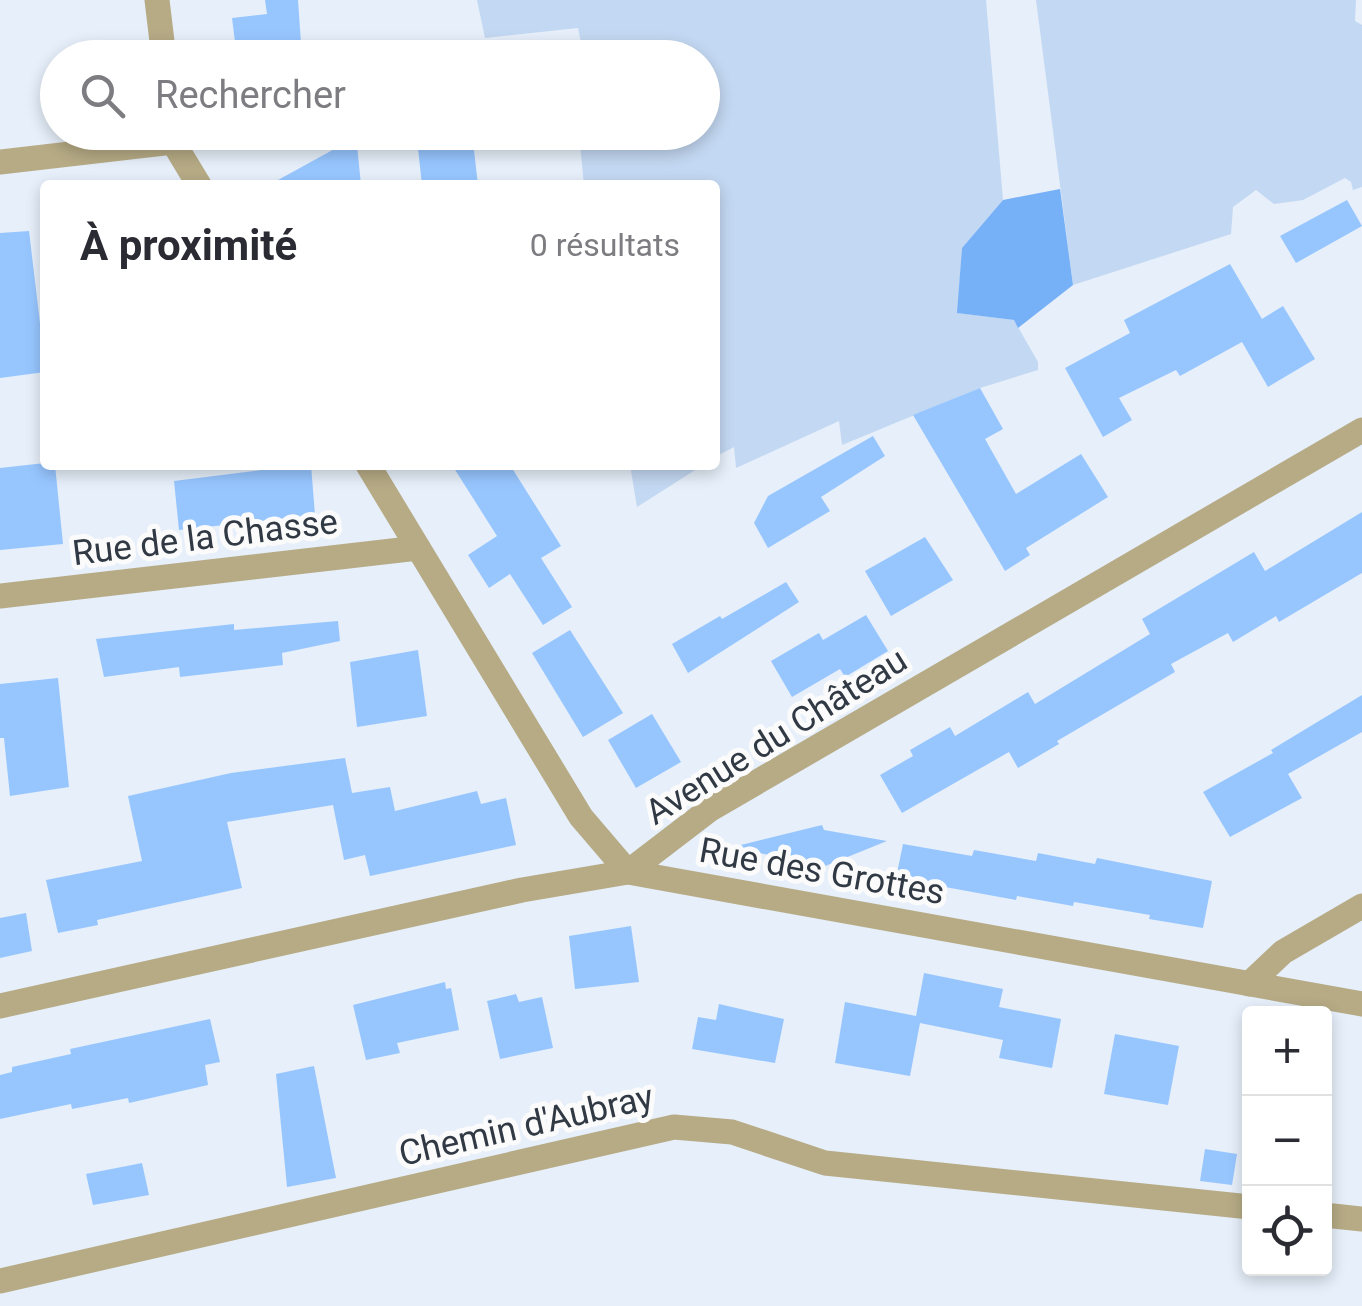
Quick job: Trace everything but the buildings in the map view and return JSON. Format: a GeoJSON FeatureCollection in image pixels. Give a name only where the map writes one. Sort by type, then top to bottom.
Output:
{"type":"FeatureCollection","features":[{"type":"Feature","properties":{"kind":"street"},"geometry":{"type":"LineString","coordinates":[[157,0],[162,40]]}},
{"type":"Feature","properties":{"kind":"street"},"geometry":{"type":"LineString","coordinates":[[0,162],[83,150]]}},
{"type":"Feature","properties":{"kind":"street"},"geometry":{"type":"LineString","coordinates":[[179,150],[196,180]]}},
{"type":"Feature","properties":{"kind":"street","name":"Avenue du Château"},"geometry":{"type":"LineString","coordinates":[[0,1006],[522,890],[628,872],[709,810],[1362,430]]}},
{"type":"Feature","properties":{"kind":"street"},"geometry":{"type":"LineString","coordinates":[[371,470],[581,817],[628,872]]}},
{"type":"Feature","properties":{"kind":"street","name":"Rue de la Chasse"},"geometry":{"type":"LineString","coordinates":[[0,596],[418,548]]}},
{"type":"Feature","properties":{"kind":"street","name":"Rue des Grottes"},"geometry":{"type":"LineString","coordinates":[[628,872],[1362,1004]]}},
{"type":"Feature","properties":{"kind":"street"},"geometry":{"type":"LineString","coordinates":[[1249,984],[1283,952],[1362,906]]}},
{"type":"Feature","properties":{"kind":"street","name":"Chemin d'Aubray"},"geometry":{"type":"LineString","coordinates":[[0,1281],[674,1127],[732,1132],[826,1163],[1242,1206]]}},
{"type":"Feature","properties":{"kind":"street"},"geometry":{"type":"LineString","coordinates":[[1332,1216],[1362,1219]]}},
{"type":"Feature","properties":{"kind":"shaded area"},"geometry":{"type":"Polygon","coordinates":[[[477,0],[986,0],[1003,200],[962,248],[958,313],[1014,320],[1038,362],[1038,370],[980,388],[842,445],[839,421],[736,468],[734,447],[720,454],[720,180],[584,180],[581,150],[720,150],[720,40],[580,40],[578,28],[485,38],[477,0]]]}},
{"type":"Feature","properties":{"kind":"shaded area"},"geometry":{"type":"Polygon","coordinates":[[[1036,0],[1356,0],[1355,21],[1362,25],[1362,187],[1353,190],[1345,178],[1303,200],[1274,204],[1256,190],[1233,207],[1231,234],[1073,285],[1036,0]]]}},
{"type":"Feature","properties":{"kind":"shaded area"},"geometry":{"type":"Polygon","coordinates":[[[1060,189],[1073,285],[1018,328],[1014,320],[957,313],[962,248],[1003,200],[1060,189]]]}},
{"type":"Feature","properties":{"kind":"shaded area"},"geometry":{"type":"Polygon","coordinates":[[[631,470],[695,470],[637,507],[631,470]]]}}]}
